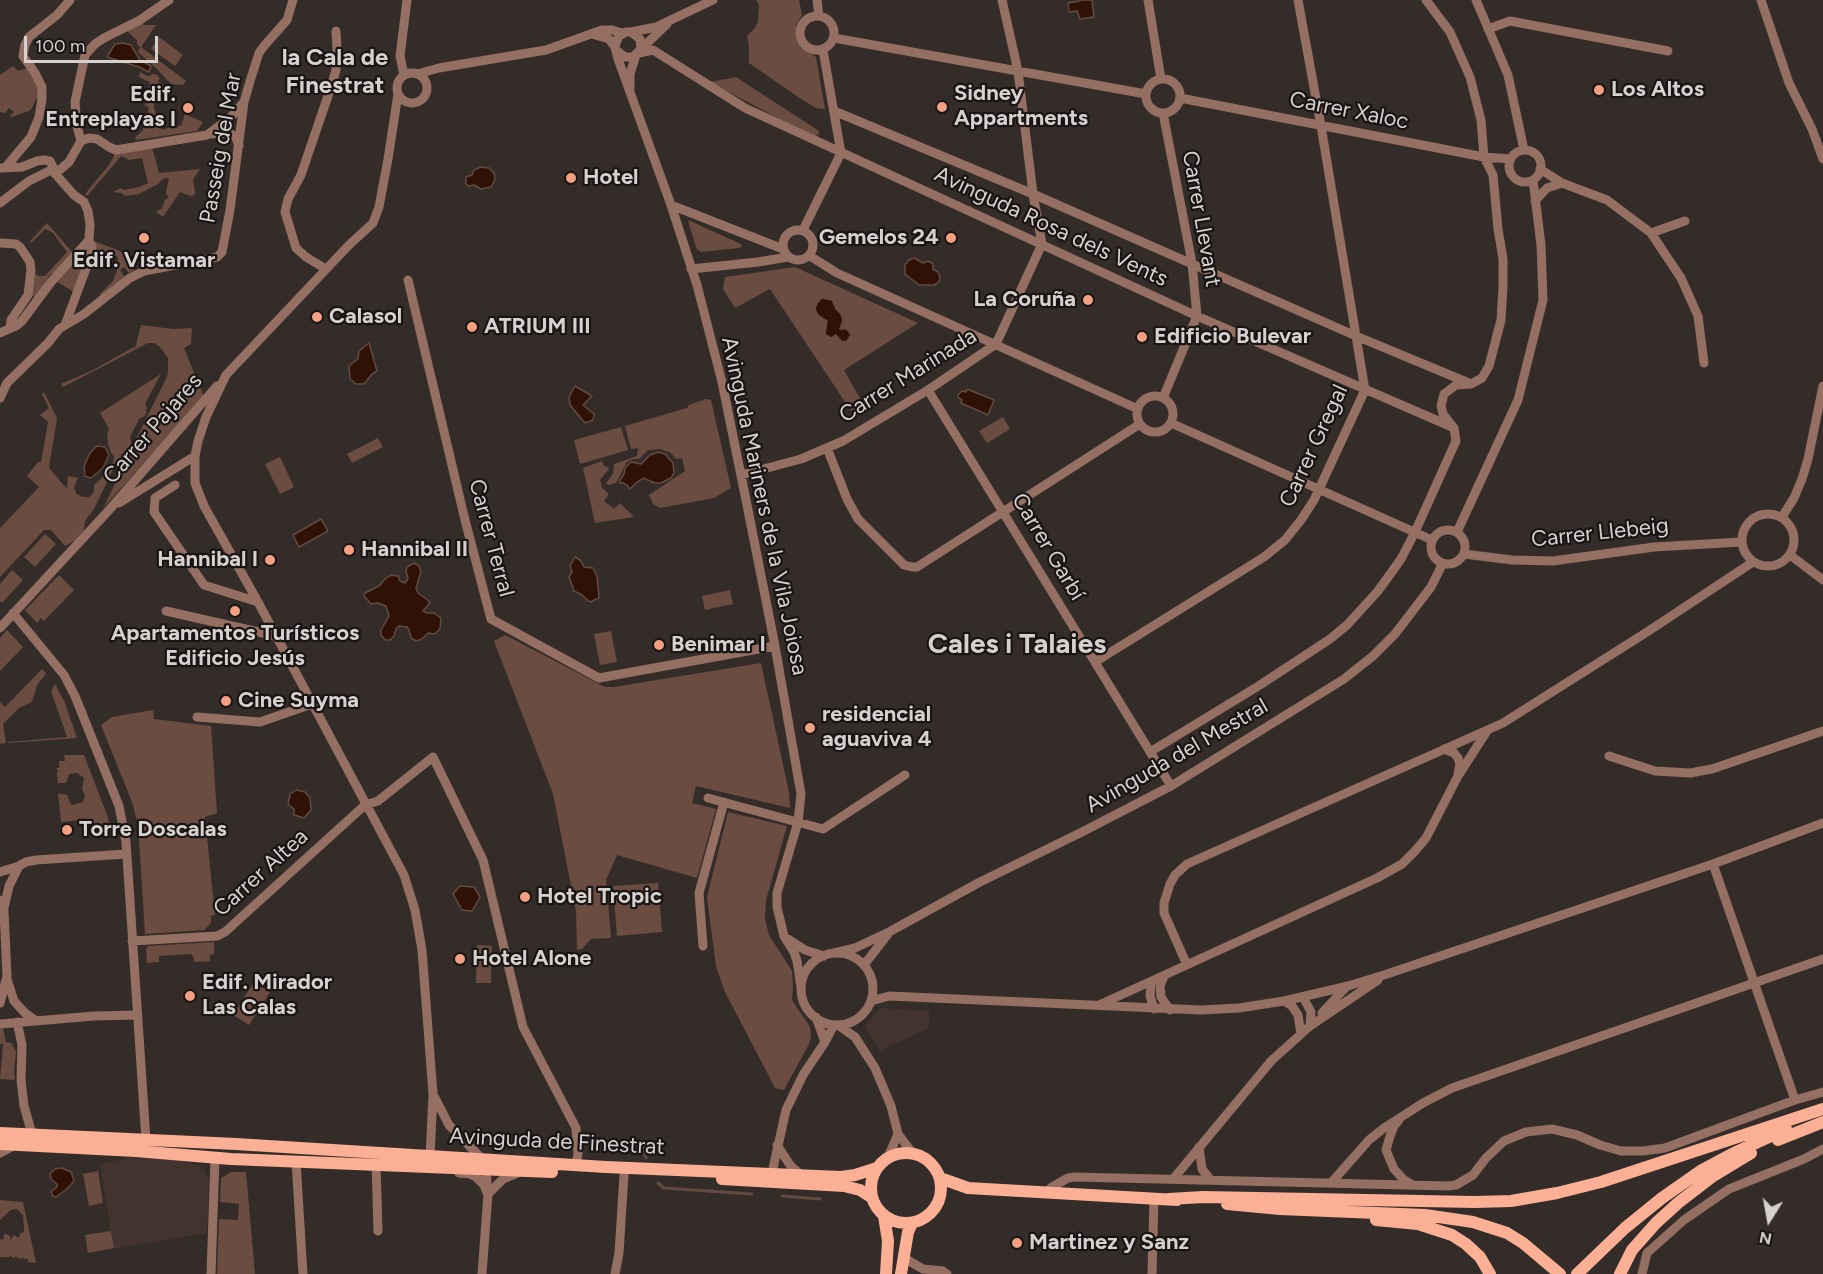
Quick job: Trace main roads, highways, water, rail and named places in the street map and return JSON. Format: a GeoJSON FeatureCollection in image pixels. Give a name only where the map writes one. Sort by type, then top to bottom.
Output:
{"type":"FeatureCollection","features":[{"type":"Feature","properties":{"kind":"main road"},"geometry":{"type":"LineString","coordinates":[[1169,1199],[1203,1197],[1475,1203],[1511,1201],[1601,1182],[1823,1109]]}},
{"type":"Feature","properties":{"kind":"main road"},"geometry":{"type":"LineString","coordinates":[[1577,1274],[1625,1227],[1702,1170],[1768,1136],[1823,1115]]}},
{"type":"Feature","properties":{"kind":"main road"},"geometry":{"type":"LineString","coordinates":[[1620,1274],[1632,1250],[1656,1223],[1713,1176],[1743,1157],[1823,1122]]}},
{"type":"Feature","properties":{"kind":"main road"},"geometry":{"type":"LineString","coordinates":[[0,1133],[143,1145]]}},
{"type":"Feature","properties":{"kind":"main road"},"geometry":{"type":"LineString","coordinates":[[0,1144],[15,1146],[143,1145]]}},
{"type":"Feature","properties":{"kind":"main road","name":"Avinguda de Finestrat"},"geometry":{"type":"LineString","coordinates":[[143,1145],[234,1144],[430,1157],[523,1171],[844,1186],[860,1190],[871,1197]]}},
{"type":"Feature","properties":{"kind":"main road","name":"Avinguda de Finestrat"},"geometry":{"type":"LineString","coordinates":[[143,1145],[158,1153],[216,1158],[445,1167],[484,1165],[497,1161],[841,1177],[877,1168]]}},
{"type":"Feature","properties":{"kind":"main road"},"geometry":{"type":"LineString","coordinates":[[903,1153],[913,1154],[932,1164],[940,1178],[941,1190],[937,1206],[928,1215],[912,1223],[897,1222],[884,1216],[875,1207],[871,1197],[870,1184],[877,1168],[888,1157],[903,1153]]}},
{"type":"Feature","properties":{"kind":"main road"},"geometry":{"type":"LineString","coordinates":[[940,1178],[968,1188]]}},
{"type":"Feature","properties":{"kind":"main road"},"geometry":{"type":"LineString","coordinates":[[940,1199],[953,1191],[968,1188],[1169,1199],[1280,1209],[1403,1214],[1473,1222],[1507,1233],[1545,1260],[1560,1274]]}},
{"type":"Feature","properties":{"kind":"main road"},"geometry":{"type":"LineString","coordinates":[[1280,1209],[1309,1216],[1418,1224],[1438,1229],[1466,1244],[1480,1257],[1490,1274]]}},
{"type":"Feature","properties":{"kind":"main road"},"geometry":{"type":"LineString","coordinates":[[884,1216],[888,1241],[886,1274]]}},
{"type":"Feature","properties":{"kind":"main road"},"geometry":{"type":"LineString","coordinates":[[901,1274],[908,1232],[912,1223]]}},
{"type":"Feature","properties":{"kind":"waterway"},"geometry":{"type":"LineString","coordinates":[[643,1145],[646,1158]]}},
{"type":"Feature","properties":{"kind":"waterway"},"geometry":{"type":"LineString","coordinates":[[658,1183],[664,1188],[752,1194]]}},
{"type":"Feature","properties":{"kind":"waterway"},"geometry":{"type":"LineString","coordinates":[[782,1196],[820,1199]]}},
{"type":"Feature","properties":{"kind":"place","name":"Los Altos"},"geometry":{"type":"Point","coordinates":[1599,90]}},
{"type":"Feature","properties":{"kind":"place","name":"Sidney Appartments"},"geometry":{"type":"Point","coordinates":[942,107]}},
{"type":"Feature","properties":{"kind":"place","name":"Edif. Entreplayas I"},"geometry":{"type":"Point","coordinates":[188,108]}},
{"type":"Feature","properties":{"kind":"place","name":"Hotel"},"geometry":{"type":"Point","coordinates":[571,178]}},
{"type":"Feature","properties":{"kind":"place","name":"Edif. Vistamar"},"geometry":{"type":"Point","coordinates":[144,238]}},
{"type":"Feature","properties":{"kind":"place","name":"Gemelos 24"},"geometry":{"type":"Point","coordinates":[951,238]}},
{"type":"Feature","properties":{"kind":"place","name":"La Coruña"},"geometry":{"type":"Point","coordinates":[1088,300]}},
{"type":"Feature","properties":{"kind":"place","name":"Calasol"},"geometry":{"type":"Point","coordinates":[317,317]}},
{"type":"Feature","properties":{"kind":"place","name":"ATRIUM III"},"geometry":{"type":"Point","coordinates":[472,327]}},
{"type":"Feature","properties":{"kind":"place","name":"Edificio Bulevar"},"geometry":{"type":"Point","coordinates":[1142,337]}},
{"type":"Feature","properties":{"kind":"place","name":"Hannibal II"},"geometry":{"type":"Point","coordinates":[349,550]}},
{"type":"Feature","properties":{"kind":"place","name":"Hannibal I"},"geometry":{"type":"Point","coordinates":[270,560]}},
{"type":"Feature","properties":{"kind":"place","name":"Apartamentos Turísticos Edificio Jesús"},"geometry":{"type":"Point","coordinates":[235,611]}},
{"type":"Feature","properties":{"kind":"place","name":"Benimar I"},"geometry":{"type":"Point","coordinates":[659,645]}},
{"type":"Feature","properties":{"kind":"place","name":"Cine Suyma"},"geometry":{"type":"Point","coordinates":[226,701]}},
{"type":"Feature","properties":{"kind":"place","name":"residencial aguaviva 4"},"geometry":{"type":"Point","coordinates":[810,728]}},
{"type":"Feature","properties":{"kind":"place","name":"Torre Doscalas"},"geometry":{"type":"Point","coordinates":[67,830]}},
{"type":"Feature","properties":{"kind":"place","name":"Hotel Tropic"},"geometry":{"type":"Point","coordinates":[525,897]}},
{"type":"Feature","properties":{"kind":"place","name":"Hotel Alone"},"geometry":{"type":"Point","coordinates":[460,959]}},
{"type":"Feature","properties":{"kind":"place","name":"Edif. Mirador Las Calas"},"geometry":{"type":"Point","coordinates":[190,996]}},
{"type":"Feature","properties":{"kind":"place","name":"Martinez y Sanz"},"geometry":{"type":"Point","coordinates":[1017,1243]}},
{"type":"Feature","properties":{"kind":"district","name":"la Cala de Finestrat"},"geometry":{"type":"Point","coordinates":[335,72]}},
{"type":"Feature","properties":{"kind":"district","name":"Cales i Talaies"},"geometry":{"type":"Point","coordinates":[1017,645]}}]}
